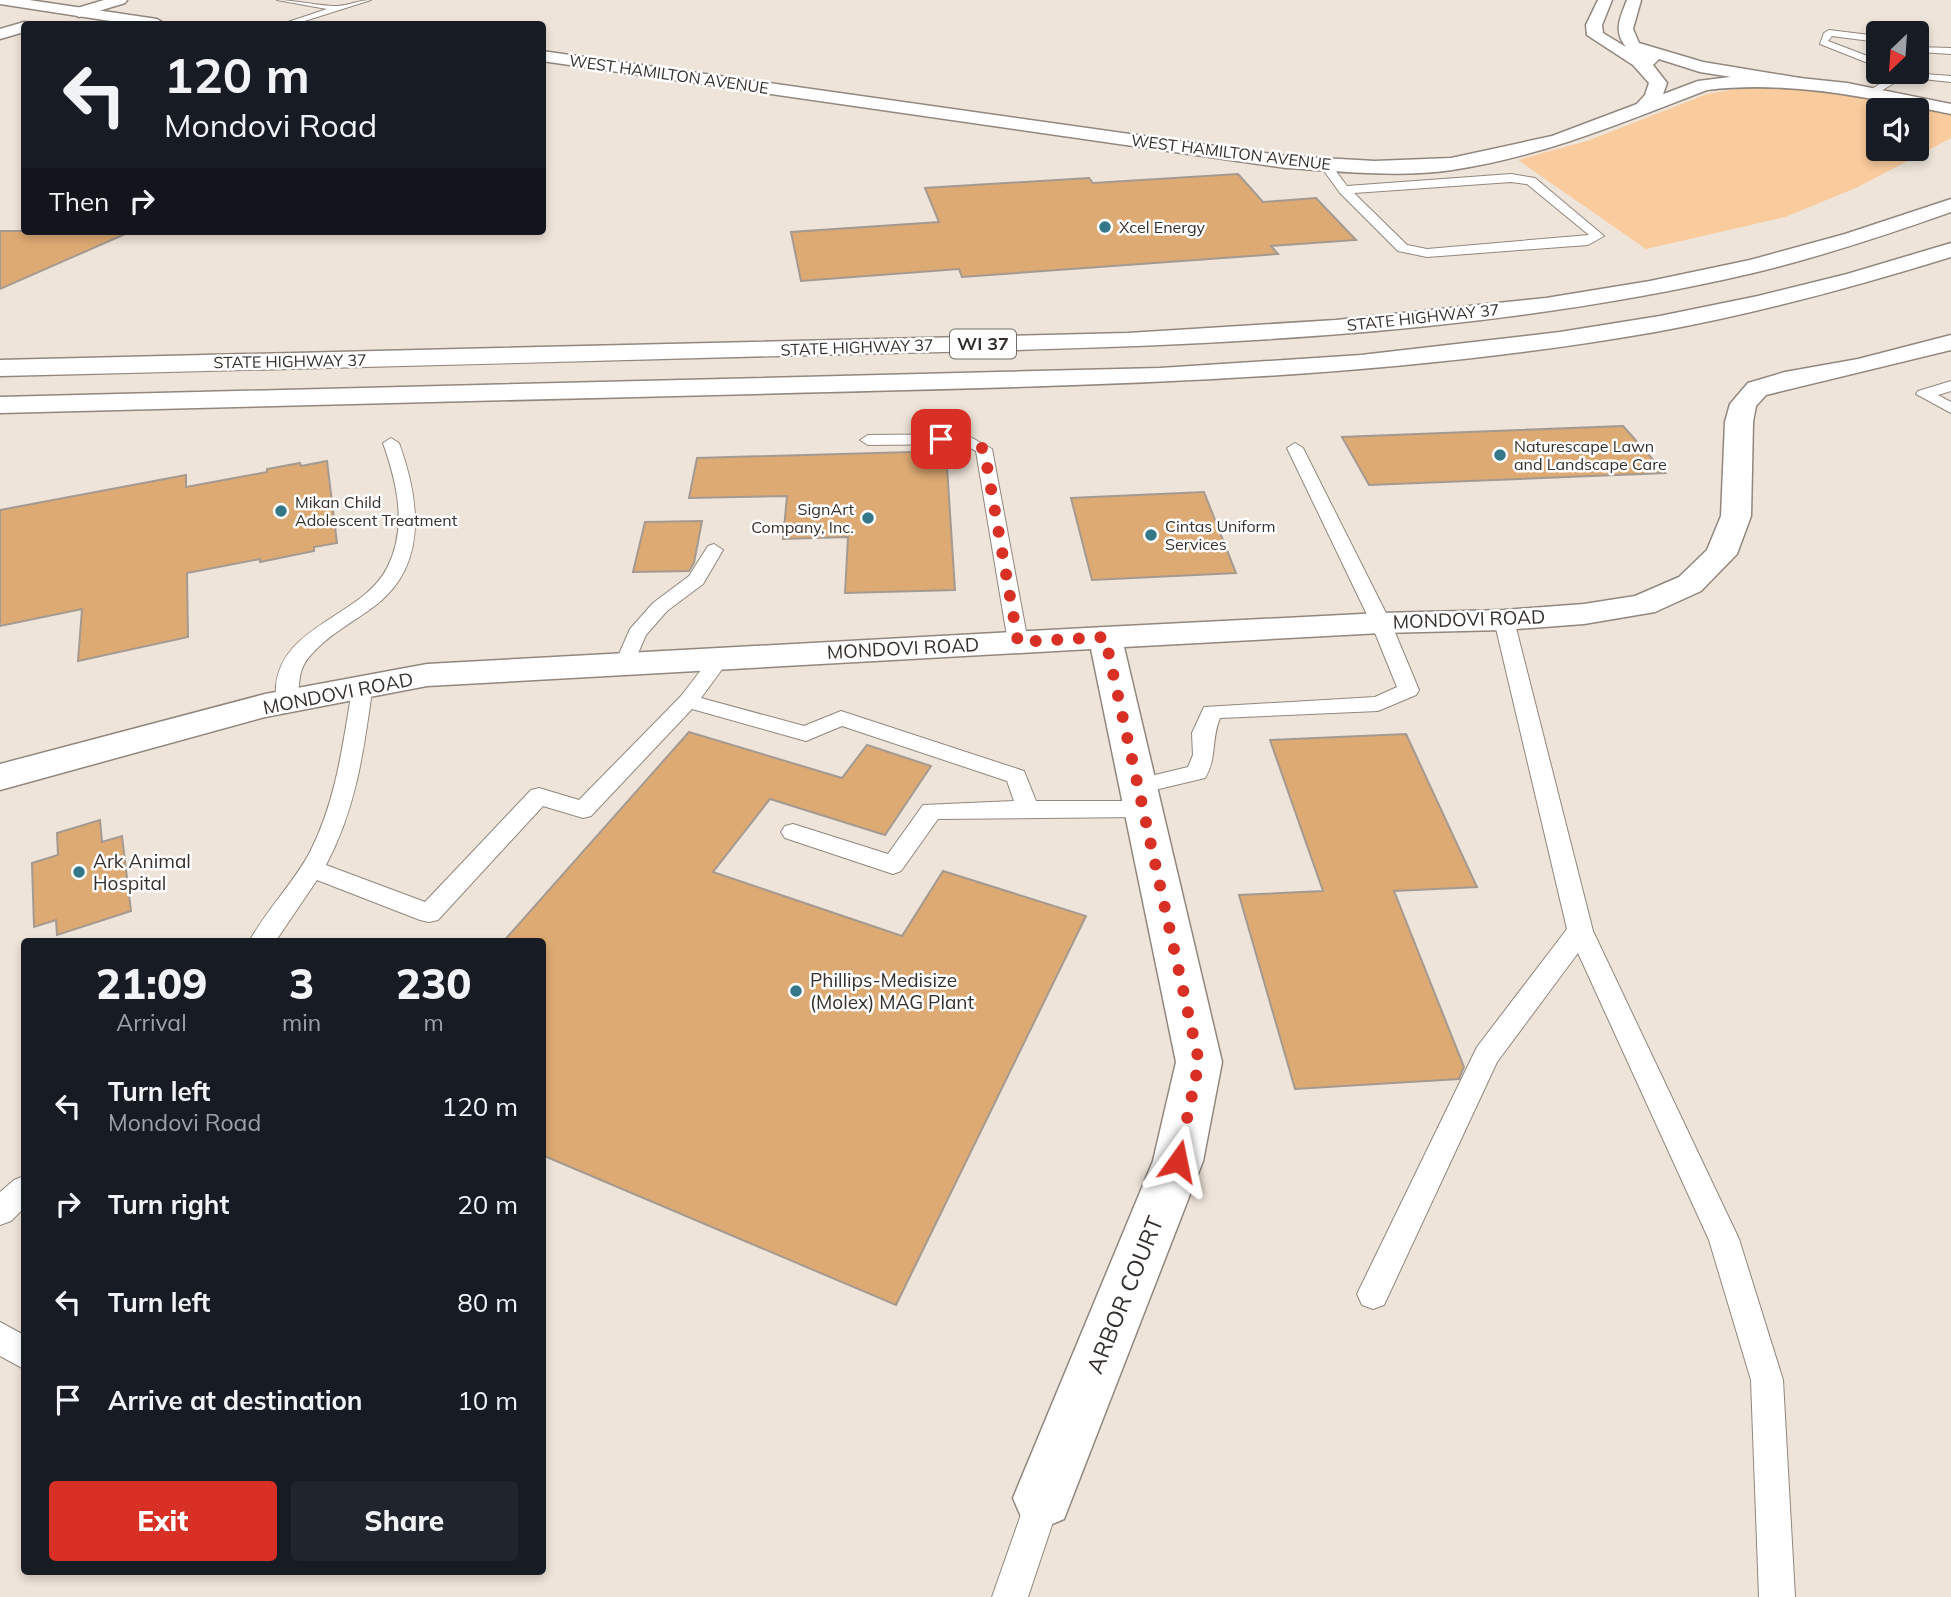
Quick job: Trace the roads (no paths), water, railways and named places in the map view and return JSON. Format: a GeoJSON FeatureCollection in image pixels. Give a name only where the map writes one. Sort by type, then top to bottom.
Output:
{"type":"FeatureCollection","features":[{"type":"Feature","properties":{"kind":"street"},"geometry":{"type":"LineString","coordinates":[[0,0],[138,21]]}},
{"type":"Feature","properties":{"kind":"street"},"geometry":{"type":"LineString","coordinates":[[46,21],[120,0]]}},
{"type":"Feature","properties":{"kind":"street"},"geometry":{"type":"LineString","coordinates":[[1605,0],[1593,30],[1604,43],[1700,67],[1800,83]]}},
{"type":"Feature","properties":{"kind":"street"},"geometry":{"type":"LineString","coordinates":[[1625,48],[1628,41],[1624,31],[1634,0]]}},
{"type":"Feature","properties":{"kind":"street"},"geometry":{"type":"LineString","coordinates":[[0,34],[21,28]]}},
{"type":"Feature","properties":{"kind":"street"},"geometry":{"type":"LineString","coordinates":[[1625,48],[1713,83]]}},
{"type":"Feature","properties":{"kind":"street"},"geometry":{"type":"LineString","coordinates":[[1625,48],[1652,72],[1658,83],[1653,97],[1642,107]]}},
{"type":"Feature","properties":{"kind":"street","name":"WEST HAMILTON AVENUE"},"geometry":{"type":"LineString","coordinates":[[546,57],[1286,162],[1375,167],[1451,164],[1557,141],[1642,107],[1713,83],[1800,83],[1872,92],[1951,109]]}},
{"type":"Feature","properties":{"kind":"street","name":"STATE HIGHWAY 37"},"geometry":{"type":"LineString","coordinates":[[0,368],[1087,341],[1272,332],[1537,305],[1649,287],[1811,250],[1951,205]]}},
{"type":"Feature","properties":{"kind":"street","name":"STATE HIGHWAY 37"},"geometry":{"type":"LineString","coordinates":[[0,405],[1160,376],[1318,367],[1496,348],[1674,321],[1826,286],[1951,250]]}},
{"type":"Feature","properties":{"kind":"street","name":"MONDOVI ROAD"},"geometry":{"type":"LineString","coordinates":[[0,777],[286,702],[363,684],[427,675],[1105,637],[1381,623],[1504,620],[1584,614],[1643,605],[1690,584],[1721,554],[1736,516],[1743,404],[1757,390],[1785,380],[1859,366],[1951,342]]}},
{"type":"Feature","properties":{"kind":"street","name":"ARBOR COURT"},"geometry":{"type":"LineString","coordinates":[[1043,1498],[1178,1161],[1199,1062],[1105,637]]}},
{"type":"Feature","properties":{"kind":"lane"},"geometry":{"type":"LineString","coordinates":[[281,0],[334,8]]}},
{"type":"Feature","properties":{"kind":"lane"},"geometry":{"type":"LineString","coordinates":[[295,21],[367,0]]}},
{"type":"Feature","properties":{"kind":"lane"},"geometry":{"type":"LineString","coordinates":[[1866,37],[1840,32],[1829,33],[1824,42],[1866,59]]}},
{"type":"Feature","properties":{"kind":"lane"},"geometry":{"type":"LineString","coordinates":[[1929,49],[1951,51]]}},
{"type":"Feature","properties":{"kind":"lane"},"geometry":{"type":"LineString","coordinates":[[1929,51],[1940,54]]}},
{"type":"Feature","properties":{"kind":"lane"},"geometry":{"type":"LineString","coordinates":[[1929,76],[1951,79]]}},
{"type":"Feature","properties":{"kind":"lane"},"geometry":{"type":"LineString","coordinates":[[1872,92],[1883,84]]}},
{"type":"Feature","properties":{"kind":"lane"},"geometry":{"type":"LineString","coordinates":[[1325,164],[1344,190],[1403,248],[1427,253],[1588,241],[1598,236],[1531,181],[1511,178],[1344,190]]}},
{"type":"Feature","properties":{"kind":"lane"},"geometry":{"type":"LineString","coordinates":[[1951,386],[1924,394],[1951,408]]}},
{"type":"Feature","properties":{"kind":"lane"},"geometry":{"type":"LineString","coordinates":[[868,440],[965,439],[984,449],[1018,642]]}},
{"type":"Feature","properties":{"kind":"lane"},"geometry":{"type":"LineString","coordinates":[[286,702],[289,675],[304,650],[322,632],[385,587],[402,558],[408,532],[407,493],[391,443]]}},
{"type":"Feature","properties":{"kind":"lane"},"geometry":{"type":"LineString","coordinates":[[793,832],[893,865],[931,811],[1028,809],[1140,797],[1197,774],[1204,755],[1203,733],[1212,712],[1378,704],[1409,690],[1381,623],[1295,448]]}},
{"type":"Feature","properties":{"kind":"lane"},"geometry":{"type":"LineString","coordinates":[[625,663],[637,634],[660,607],[696,580],[714,550]]}},
{"type":"Feature","properties":{"kind":"lane"},"geometry":{"type":"LineString","coordinates":[[1504,620],[1580,931],[1724,1239],[1767,1380],[1777,1597]]}},
{"type":"Feature","properties":{"kind":"lane"},"geometry":{"type":"LineString","coordinates":[[312,869],[429,913],[539,796],[583,810],[688,701],[721,657]]}},
{"type":"Feature","properties":{"kind":"lane"},"geometry":{"type":"LineString","coordinates":[[264,938],[312,869],[332,830],[345,791],[363,684]]}},
{"type":"Feature","properties":{"kind":"lane"},"geometry":{"type":"LineString","coordinates":[[688,701],[806,734],[841,718],[1016,776],[1028,809]]}},
{"type":"Feature","properties":{"kind":"lane"},"geometry":{"type":"LineString","coordinates":[[1373,1294],[1487,1055],[1580,931]]}},
{"type":"Feature","properties":{"kind":"lane"},"geometry":{"type":"LineString","coordinates":[[0,1211],[21,1192]]}},
{"type":"Feature","properties":{"kind":"lane"},"geometry":{"type":"LineString","coordinates":[[0,1338],[21,1351]]}},
{"type":"Feature","properties":{"kind":"lane"},"geometry":{"type":"LineString","coordinates":[[1010,1597],[1043,1498]]}},
{"type":"Feature","properties":{"kind":"place","name":"Xcel Energy"},"geometry":{"type":"Point","coordinates":[1105,227]}},
{"type":"Feature","properties":{"kind":"place","name":"Naturescape Lawn and Landscape Care"},"geometry":{"type":"Point","coordinates":[1500,455]}},
{"type":"Feature","properties":{"kind":"place","name":"Mikan Child Adolescent Treatment"},"geometry":{"type":"Point","coordinates":[281,511]}},
{"type":"Feature","properties":{"kind":"place","name":"SignArt Company, Inc."},"geometry":{"type":"Point","coordinates":[868,518]}},
{"type":"Feature","properties":{"kind":"place","name":"Cintas Uniform Services"},"geometry":{"type":"Point","coordinates":[1151,535]}},
{"type":"Feature","properties":{"kind":"place","name":"Ark Animal Hospital"},"geometry":{"type":"Point","coordinates":[79,872]}},
{"type":"Feature","properties":{"kind":"place","name":"Phillips-Medisize (Molex) MAG Plant"},"geometry":{"type":"Point","coordinates":[796,991]}}]}
